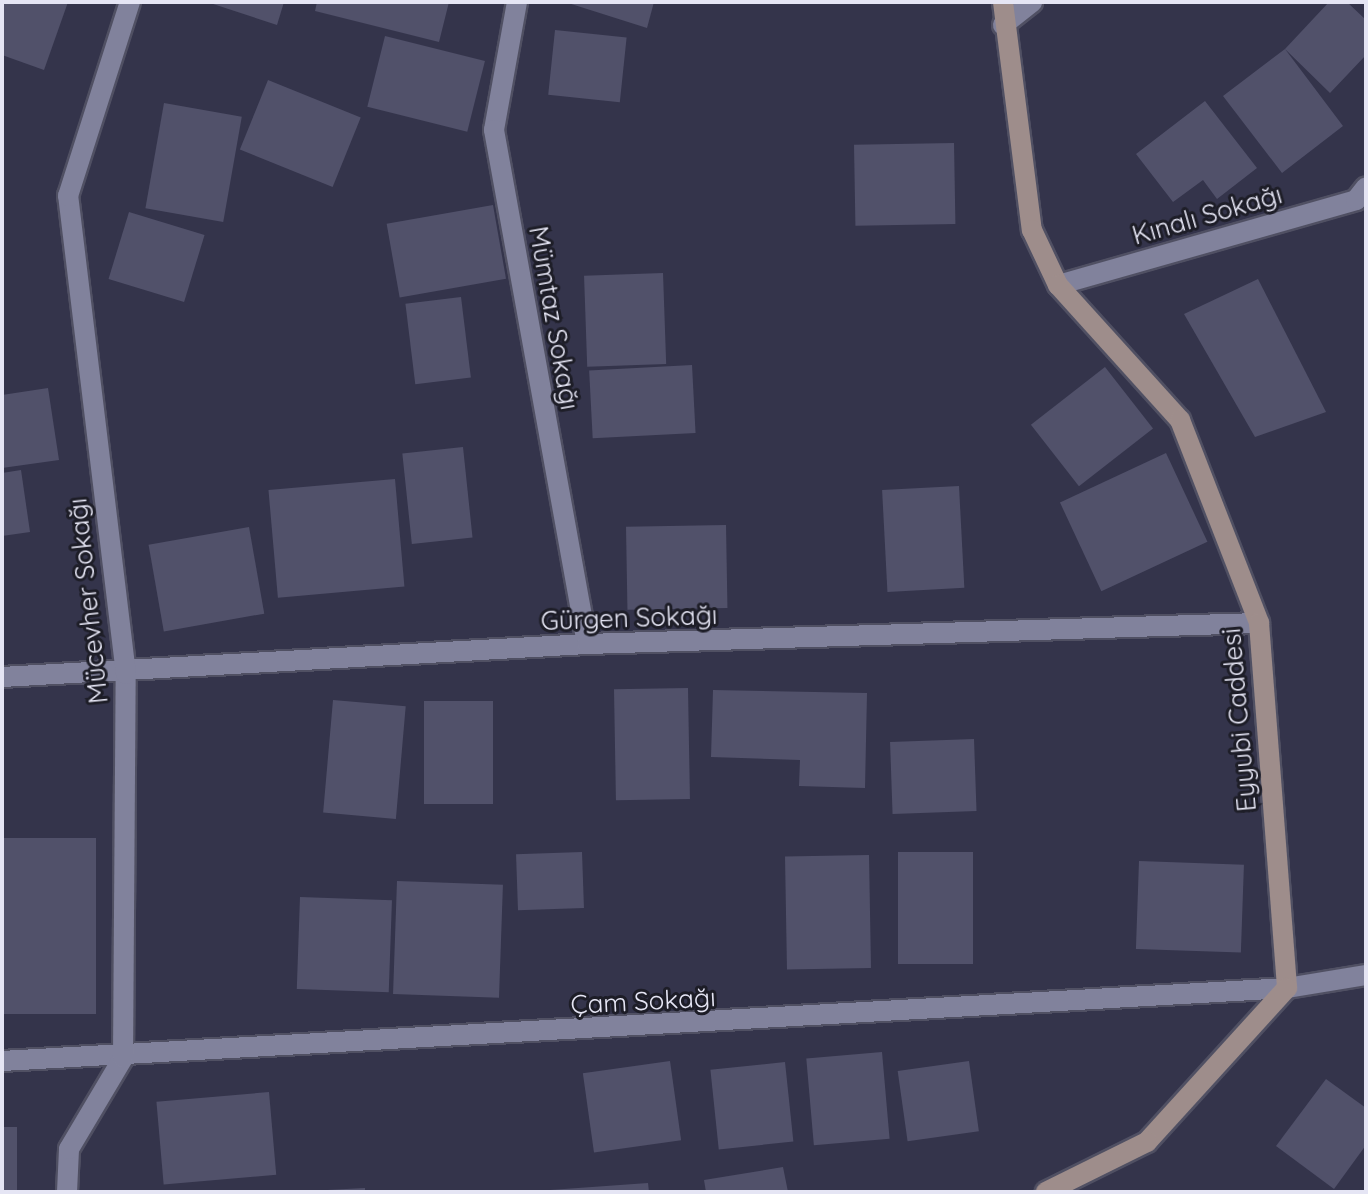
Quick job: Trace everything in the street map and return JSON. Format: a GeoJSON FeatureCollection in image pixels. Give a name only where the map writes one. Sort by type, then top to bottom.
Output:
{"type":"FeatureCollection","features":[{"type":"Feature","properties":{"kind":"street","name":"Mücevher Sokağı"},"geometry":{"type":"LineString","coordinates":[[123,1058],[126,674],[68,196],[130,2]]}},
{"type":"Feature","properties":{"kind":"street","name":"Mümtaz Sokağı"},"geometry":{"type":"LineString","coordinates":[[517,2],[494,130],[587,644]]}},
{"type":"Feature","properties":{"kind":"street","name":"Eyyubi Caddesi"},"geometry":{"type":"LineString","coordinates":[[1003,2],[1003,25],[1032,230],[1058,285],[1180,420],[1259,623],[1287,988]]}},
{"type":"Feature","properties":{"kind":"street"},"geometry":{"type":"LineString","coordinates":[[1003,25],[1032,2]]}},
{"type":"Feature","properties":{"kind":"street","name":"Kınalı Sokağı"},"geometry":{"type":"LineString","coordinates":[[1058,285],[1363,200]]}},
{"type":"Feature","properties":{"kind":"street","name":"Gürgen Sokağı"},"geometry":{"type":"LineString","coordinates":[[2,677],[126,674],[587,644],[1259,623]]}},
{"type":"Feature","properties":{"kind":"street","name":"Çam Sokağı"},"geometry":{"type":"LineString","coordinates":[[2,1061],[123,1058],[1287,988],[1366,975]]}},
{"type":"Feature","properties":{"kind":"street"},"geometry":{"type":"LineString","coordinates":[[1046,1192],[1147,1142],[1287,988]]}},
{"type":"Feature","properties":{"kind":"street"},"geometry":{"type":"LineString","coordinates":[[67,1192],[69,1149],[123,1058]]}},
{"type":"Feature","properties":{"kind":"building"},"geometry":{"type":"Polygon","coordinates":[[[2,2],[68,2],[44,70],[2,55],[2,2]]]}},
{"type":"Feature","properties":{"kind":"building"},"geometry":{"type":"Polygon","coordinates":[[[207,2],[284,2],[277,25],[207,2]]]}},
{"type":"Feature","properties":{"kind":"building"},"geometry":{"type":"Polygon","coordinates":[[[317,2],[449,2],[439,42],[315,11],[317,2]]]}},
{"type":"Feature","properties":{"kind":"building"},"geometry":{"type":"Polygon","coordinates":[[[565,2],[654,2],[647,28],[565,2]]]}},
{"type":"Feature","properties":{"kind":"building"},"geometry":{"type":"Polygon","coordinates":[[[1329,2],[1347,2],[1366,20],[1366,55],[1330,93],[1285,49],[1329,2]]]}},
{"type":"Feature","properties":{"kind":"building"},"geometry":{"type":"Polygon","coordinates":[[[555,30],[627,38],[620,102],[548,95],[555,30]]]}},
{"type":"Feature","properties":{"kind":"building"},"geometry":{"type":"Polygon","coordinates":[[[385,36],[485,61],[467,132],[367,107],[385,36]]]}},
{"type":"Feature","properties":{"kind":"building"},"geometry":{"type":"Polygon","coordinates":[[[1285,49],[1343,126],[1282,173],[1223,96],[1285,49]]]}},
{"type":"Feature","properties":{"kind":"building"},"geometry":{"type":"Polygon","coordinates":[[[268,80],[361,117],[333,187],[240,150],[268,80]]]}},
{"type":"Feature","properties":{"kind":"building"},"geometry":{"type":"Polygon","coordinates":[[[1205,101],[1257,168],[1217,199],[1203,180],[1173,202],[1136,154],[1205,101]]]}},
{"type":"Feature","properties":{"kind":"building"},"geometry":{"type":"Polygon","coordinates":[[[164,103],[242,117],[223,222],[145,208],[164,103]]]}},
{"type":"Feature","properties":{"kind":"building"},"geometry":{"type":"Polygon","coordinates":[[[954,143],[955,224],[855,226],[854,145],[954,143]]]}},
{"type":"Feature","properties":{"kind":"building"},"geometry":{"type":"Polygon","coordinates":[[[493,205],[506,279],[400,298],[387,224],[493,205]]]}},
{"type":"Feature","properties":{"kind":"building"},"geometry":{"type":"Polygon","coordinates":[[[129,212],[205,235],[184,302],[109,279],[129,212]]]}},
{"type":"Feature","properties":{"kind":"building"},"geometry":{"type":"Polygon","coordinates":[[[663,273],[666,364],[587,367],[584,276],[663,273]]]}},
{"type":"Feature","properties":{"kind":"building"},"geometry":{"type":"Polygon","coordinates":[[[1258,279],[1326,412],[1255,437],[1184,314],[1258,279]]]}},
{"type":"Feature","properties":{"kind":"building"},"geometry":{"type":"Polygon","coordinates":[[[461,297],[471,377],[415,384],[405,304],[461,297]]]}},
{"type":"Feature","properties":{"kind":"building"},"geometry":{"type":"Polygon","coordinates":[[[692,365],[696,433],[593,438],[589,370],[692,365]]]}},
{"type":"Feature","properties":{"kind":"building"},"geometry":{"type":"Polygon","coordinates":[[[1105,367],[1153,428],[1079,486],[1031,425],[1105,367]]]}},
{"type":"Feature","properties":{"kind":"building"},"geometry":{"type":"Polygon","coordinates":[[[48,388],[59,460],[2,468],[2,395],[48,388]]]}},
{"type":"Feature","properties":{"kind":"building"},"geometry":{"type":"Polygon","coordinates":[[[463,447],[473,538],[412,544],[402,453],[463,447]]]}},
{"type":"Feature","properties":{"kind":"building"},"geometry":{"type":"Polygon","coordinates":[[[1166,453],[1207,542],[1101,591],[1060,502],[1166,453]]]}},
{"type":"Feature","properties":{"kind":"building"},"geometry":{"type":"Polygon","coordinates":[[[21,470],[30,532],[2,536],[2,473],[21,470]]]}},
{"type":"Feature","properties":{"kind":"building"},"geometry":{"type":"Polygon","coordinates":[[[395,479],[404,587],[278,598],[268,490],[395,479]]]}},
{"type":"Feature","properties":{"kind":"building"},"geometry":{"type":"Polygon","coordinates":[[[959,486],[964,588],[887,592],[882,490],[959,486]]]}},
{"type":"Feature","properties":{"kind":"building"},"geometry":{"type":"Polygon","coordinates":[[[726,525],[727,608],[627,610],[626,527],[726,525]]]}},
{"type":"Feature","properties":{"kind":"building"},"geometry":{"type":"Polygon","coordinates":[[[249,527],[264,614],[164,631],[149,545],[249,527]]]}},
{"type":"Feature","properties":{"kind":"building"},"geometry":{"type":"Polygon","coordinates":[[[688,688],[690,799],[616,800],[614,689],[688,688]]]}},
{"type":"Feature","properties":{"kind":"building"},"geometry":{"type":"Polygon","coordinates":[[[713,690],[867,693],[865,788],[799,786],[800,760],[711,757],[713,690]]]}},
{"type":"Feature","properties":{"kind":"building"},"geometry":{"type":"Polygon","coordinates":[[[333,700],[406,706],[396,819],[323,813],[333,700]]]}},
{"type":"Feature","properties":{"kind":"building"},"geometry":{"type":"Polygon","coordinates":[[[424,701],[493,701],[493,804],[424,804],[424,701]]]}},
{"type":"Feature","properties":{"kind":"building"},"geometry":{"type":"Polygon","coordinates":[[[974,739],[977,811],[893,814],[890,742],[974,739]]]}},
{"type":"Feature","properties":{"kind":"building"},"geometry":{"type":"Polygon","coordinates":[[[2,838],[96,838],[96,1014],[2,1014],[2,838]]]}},
{"type":"Feature","properties":{"kind":"building"},"geometry":{"type":"Polygon","coordinates":[[[582,852],[584,908],[518,910],[516,854],[582,852]]]}},
{"type":"Feature","properties":{"kind":"building"},"geometry":{"type":"Polygon","coordinates":[[[898,852],[973,852],[973,964],[898,964],[898,852]]]}},
{"type":"Feature","properties":{"kind":"building"},"geometry":{"type":"Polygon","coordinates":[[[869,855],[871,968],[787,969],[785,856],[869,855]]]}},
{"type":"Feature","properties":{"kind":"building"},"geometry":{"type":"Polygon","coordinates":[[[1139,861],[1244,865],[1241,953],[1136,949],[1139,861]]]}},
{"type":"Feature","properties":{"kind":"building"},"geometry":{"type":"Polygon","coordinates":[[[397,881],[503,885],[499,998],[393,994],[397,881]]]}},
{"type":"Feature","properties":{"kind":"building"},"geometry":{"type":"Polygon","coordinates":[[[300,897],[392,900],[389,992],[297,989],[300,897]]]}},
{"type":"Feature","properties":{"kind":"building"},"geometry":{"type":"Polygon","coordinates":[[[882,1052],[890,1139],[814,1145],[806,1059],[882,1052]]]}},
{"type":"Feature","properties":{"kind":"building"},"geometry":{"type":"Polygon","coordinates":[[[670,1061],[681,1140],[594,1152],[583,1073],[670,1061]]]}},
{"type":"Feature","properties":{"kind":"building"},"geometry":{"type":"Polygon","coordinates":[[[969,1061],[979,1131],[908,1141],[898,1071],[969,1061]]]}},
{"type":"Feature","properties":{"kind":"building"},"geometry":{"type":"Polygon","coordinates":[[[785,1062],[793,1142],[719,1149],[710,1070],[785,1062]]]}},
{"type":"Feature","properties":{"kind":"building"},"geometry":{"type":"Polygon","coordinates":[[[1326,1079],[1366,1108],[1366,1145],[1334,1189],[1276,1146],[1326,1079]]]}},
{"type":"Feature","properties":{"kind":"building"},"geometry":{"type":"Polygon","coordinates":[[[269,1092],[276,1175],[164,1185],[156,1102],[269,1092]]]}},
{"type":"Feature","properties":{"kind":"building"},"geometry":{"type":"Polygon","coordinates":[[[2,1127],[17,1127],[17,1192],[2,1192],[2,1127]]]}},
{"type":"Feature","properties":{"kind":"building"},"geometry":{"type":"Polygon","coordinates":[[[783,1167],[788,1192],[706,1192],[704,1180],[783,1167]]]}},
{"type":"Feature","properties":{"kind":"building"},"geometry":{"type":"Polygon","coordinates":[[[648,1183],[649,1192],[550,1192],[550,1190],[648,1183]]]}},
{"type":"Feature","properties":{"kind":"building"},"geometry":{"type":"Polygon","coordinates":[[[365,1188],[365,1192],[327,1192],[327,1190],[365,1188]]]}}]}
